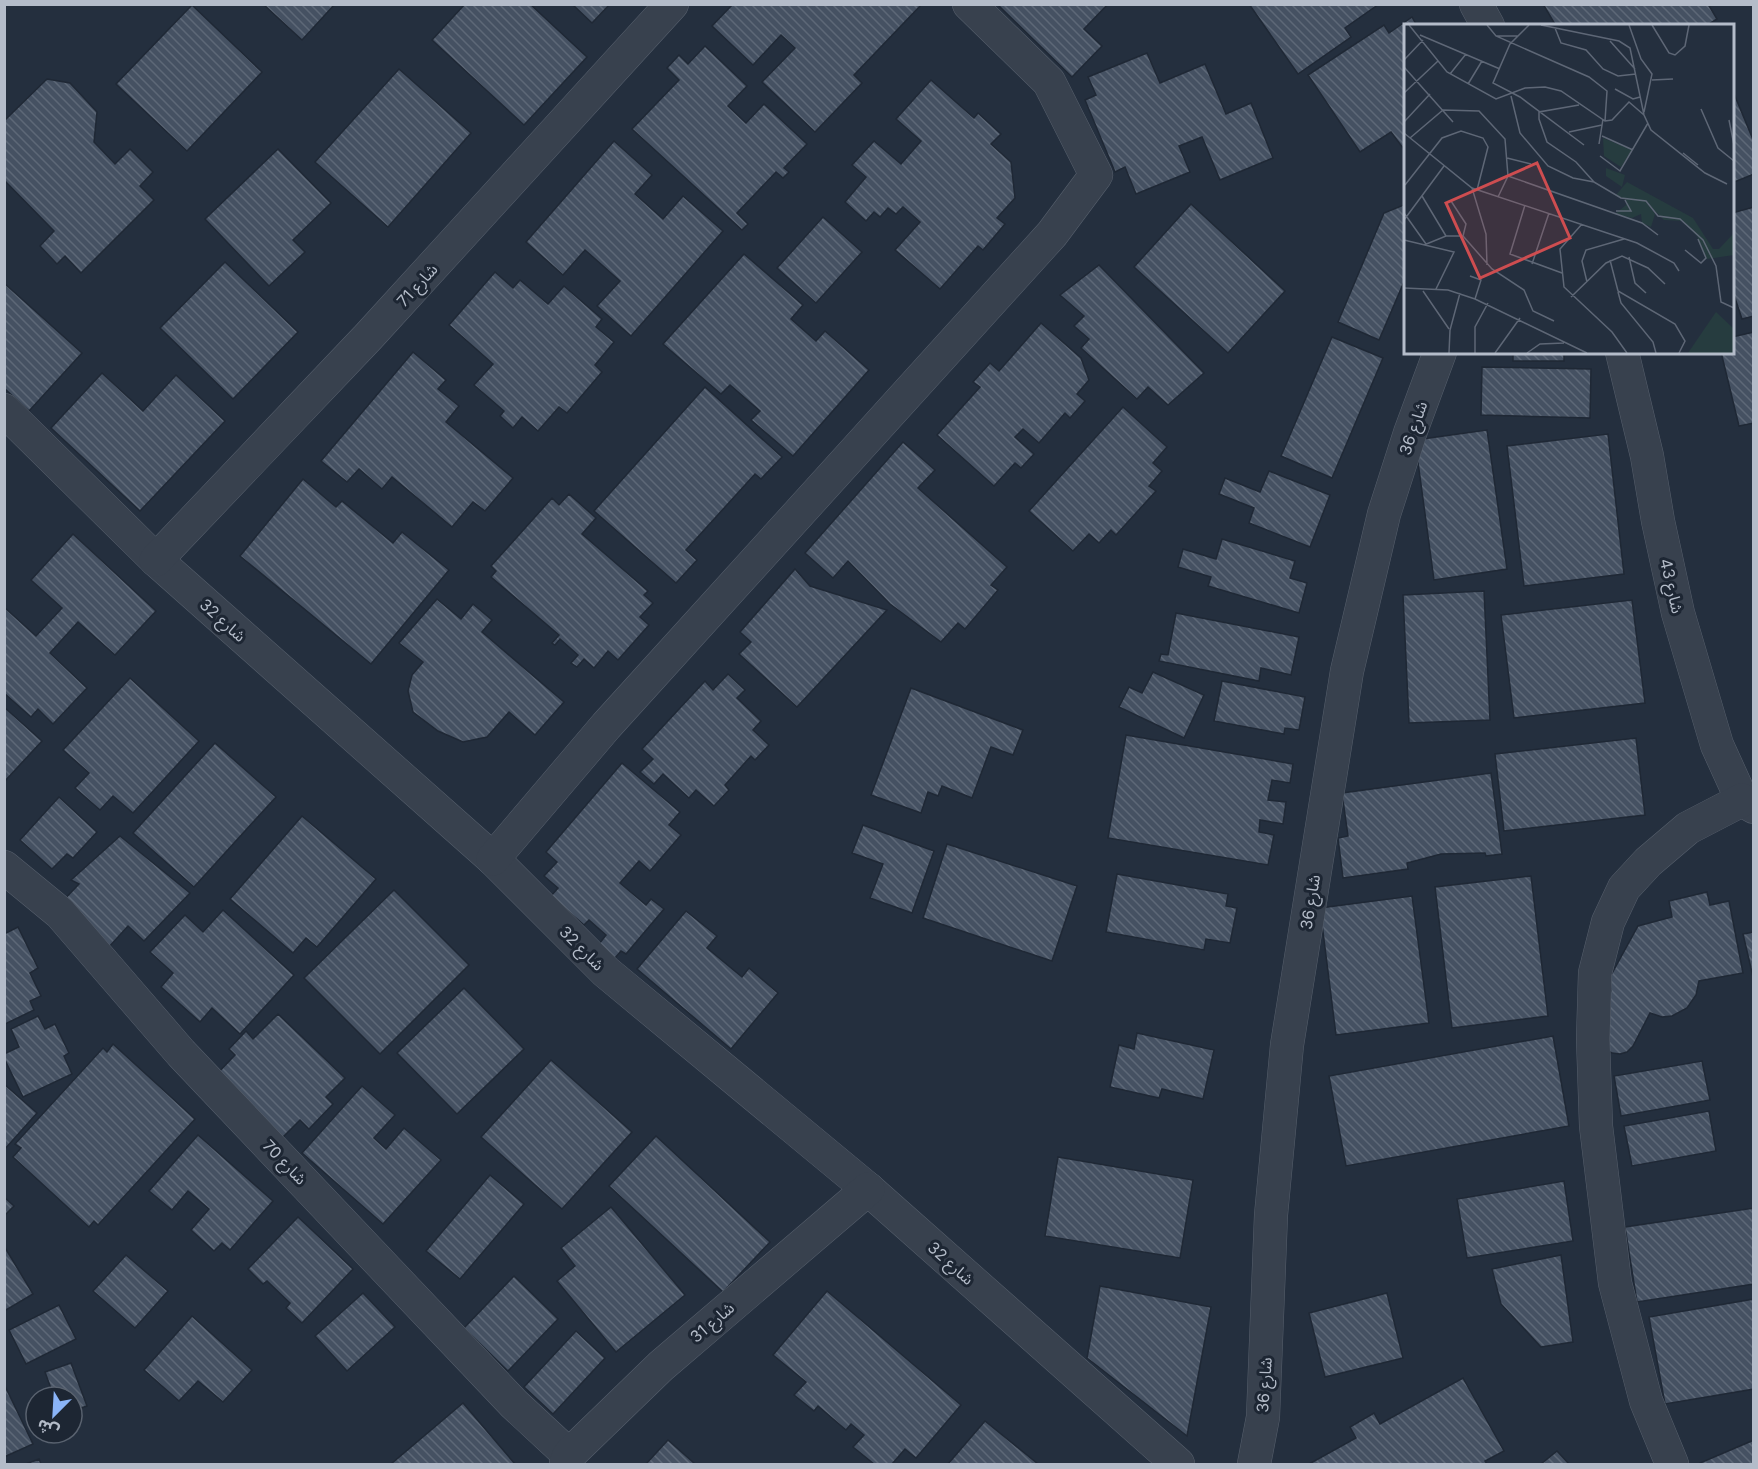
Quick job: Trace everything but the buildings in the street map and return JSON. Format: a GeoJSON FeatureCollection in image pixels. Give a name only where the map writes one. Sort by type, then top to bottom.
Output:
{"type":"FeatureCollection","features":[{"type":"Feature","properties":{"kind":"street","name":"شارع 71"},"geometry":{"type":"LineString","coordinates":[[156,560],[369,336],[672,4]]}},
{"type":"Feature","properties":{"kind":"street"},"geometry":{"type":"LineString","coordinates":[[492,859],[606,726],[1052,234],[1096,175],[1049,82],[969,4]]}},
{"type":"Feature","properties":{"kind":"street"},"geometry":{"type":"LineString","coordinates":[[1476,4],[1487,24]]}},
{"type":"Feature","properties":{"kind":"street","name":"شارع 36"},"geometry":{"type":"LineString","coordinates":[[1254,1464],[1263,1417],[1271,1215],[1287,1045],[1347,671],[1384,514],[1410,432],[1439,354]]}},
{"type":"Feature","properties":{"kind":"street","name":"شارع 43"},"geometry":{"type":"LineString","coordinates":[[1622,354],[1647,456],[1678,613],[1717,745],[1748,804]]}},
{"type":"Feature","properties":{"kind":"street","name":"شارع 32"},"geometry":{"type":"LineString","coordinates":[[4,410],[156,560],[492,859],[606,972],[868,1189],[1164,1460]]}},
{"type":"Feature","properties":{"kind":"street"},"geometry":{"type":"LineString","coordinates":[[1672,1464],[1646,1401],[1615,1283],[1596,1126],[1593,1039],[1595,973],[1608,921],[1624,888],[1648,862],[1688,828],[1748,804]]}},
{"type":"Feature","properties":{"kind":"street","name":"شارع 70"},"geometry":{"type":"LineString","coordinates":[[4,867],[60,913],[182,1053],[568,1460]]}},
{"type":"Feature","properties":{"kind":"street","name":"شارع 31"},"geometry":{"type":"LineString","coordinates":[[568,1460],[661,1366],[868,1189]]}}]}
